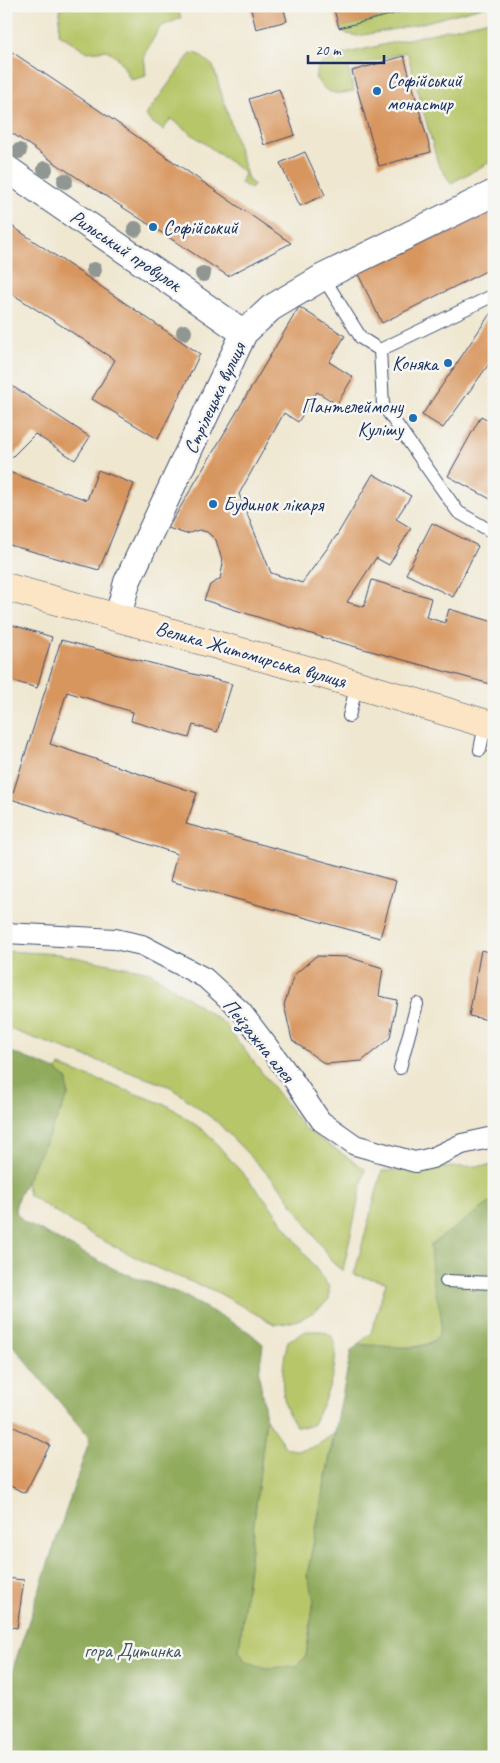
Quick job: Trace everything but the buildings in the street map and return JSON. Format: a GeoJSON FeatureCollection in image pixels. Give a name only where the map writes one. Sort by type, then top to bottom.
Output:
{"type":"FeatureCollection","features":[{"type":"Feature","properties":{"kind":"main road","name":"Велика Житомирська вулиця"},"geometry":{"type":"LineString","coordinates":[[6,587],[357,684],[486,733]]}},
{"type":"Feature","properties":{"kind":"street","name":"Рильський провулок"},"geometry":{"type":"LineString","coordinates":[[6,168],[244,333]]}},
{"type":"Feature","properties":{"kind":"street","name":"Стрілецька вулиця"},"geometry":{"type":"LineString","coordinates":[[118,617],[126,582],[244,333],[271,308],[323,277],[494,193]]}},
{"type":"Feature","properties":{"kind":"street","name":"Пейзажна алея"},"geometry":{"type":"LineString","coordinates":[[6,933],[115,939],[133,943],[165,955],[204,978],[241,1011],[321,1121],[355,1145],[416,1162],[432,1158],[462,1144],[494,1137]]}},
{"type":"Feature","properties":{"kind":"lane"},"geometry":{"type":"LineString","coordinates":[[323,277],[361,338],[380,350]]}},
{"type":"Feature","properties":{"kind":"lane"},"geometry":{"type":"LineString","coordinates":[[380,350],[494,295]]}},
{"type":"Feature","properties":{"kind":"lane"},"geometry":{"type":"LineString","coordinates":[[380,350],[383,405],[458,512],[494,533]]}},
{"type":"Feature","properties":{"kind":"lane"},"geometry":{"type":"LineString","coordinates":[[349,716],[357,684]]}},
{"type":"Feature","properties":{"kind":"lane"},"geometry":{"type":"LineString","coordinates":[[400,1068],[417,1004]]}},
{"type":"Feature","properties":{"kind":"lane"},"geometry":{"type":"LineString","coordinates":[[446,1281],[494,1283]]}},
{"type":"Feature","properties":{"kind":"green space"},"geometry":{"type":"Polygon","coordinates":[[[60,6],[177,6],[181,18],[160,27],[144,55],[146,76],[131,80],[120,60],[107,50],[88,52],[59,34],[60,6]]]}},
{"type":"Feature","properties":{"kind":"green space"},"geometry":{"type":"Polygon","coordinates":[[[424,6],[486,6],[411,26],[358,36],[347,34],[339,28],[424,6]]]}},
{"type":"Feature","properties":{"kind":"green space"},"geometry":{"type":"Polygon","coordinates":[[[494,19],[494,160],[451,183],[438,164],[407,52],[348,68],[354,91],[332,92],[323,87],[315,77],[319,66],[331,57],[494,19]]]}},
{"type":"Feature","properties":{"kind":"green space"},"geometry":{"type":"Polygon","coordinates":[[[191,53],[198,54],[213,66],[248,179],[254,185],[251,189],[241,183],[244,172],[171,119],[163,130],[149,120],[146,115],[191,53]]]}},
{"type":"Feature","properties":{"kind":"green space"},"geometry":{"type":"Polygon","coordinates":[[[6,951],[59,954],[150,972],[224,1023],[305,1129],[365,1169],[343,1271],[334,1264],[282,1189],[217,1122],[171,1087],[6,1028],[6,951]]]}},
{"type":"Feature","properties":{"kind":"green space","name":"гора Дитинка"},"geometry":{"type":"Polygon","coordinates":[[[6,1050],[56,1070],[67,1079],[68,1096],[17,1200],[15,1211],[24,1222],[120,1272],[181,1294],[249,1332],[263,1344],[259,1375],[266,1419],[239,1651],[245,1661],[266,1668],[297,1666],[306,1656],[314,1599],[307,1576],[351,1351],[358,1345],[415,1347],[428,1344],[436,1338],[440,1331],[441,1321],[432,1276],[430,1245],[494,1200],[494,1757],[6,1757],[6,1704],[9,1680],[90,1439],[6,1337],[6,1050]]]}},
{"type":"Feature","properties":{"kind":"green space"},"geometry":{"type":"Polygon","coordinates":[[[60,1066],[169,1106],[207,1133],[266,1200],[329,1287],[329,1299],[318,1309],[304,1317],[281,1324],[274,1324],[215,1291],[163,1271],[94,1236],[29,1195],[26,1181],[68,1096],[67,1079],[56,1070],[60,1066]]]}},
{"type":"Feature","properties":{"kind":"green space"},"geometry":{"type":"Polygon","coordinates":[[[494,1165],[494,1200],[433,1281],[443,1314],[440,1332],[433,1340],[423,1345],[396,1347],[358,1345],[371,1333],[386,1282],[354,1275],[382,1171],[494,1165]]]}},
{"type":"Feature","properties":{"kind":"green space"},"geometry":{"type":"Polygon","coordinates":[[[306,1331],[322,1331],[331,1335],[335,1356],[331,1380],[323,1403],[313,1424],[307,1427],[296,1426],[290,1417],[286,1407],[283,1385],[284,1362],[288,1341],[306,1331]]]}},
{"type":"Feature","properties":{"kind":"green space"},"geometry":{"type":"Polygon","coordinates":[[[266,1419],[286,1448],[293,1450],[312,1447],[334,1433],[307,1576],[314,1599],[306,1657],[297,1666],[266,1669],[245,1661],[239,1651],[266,1419]]]}},
{"type":"Feature","properties":{"kind":"place","name":"Софійський монастир"},"geometry":{"type":"Point","coordinates":[377,91]}},
{"type":"Feature","properties":{"kind":"place","name":"Софійський"},"geometry":{"type":"Point","coordinates":[153,227]}},
{"type":"Feature","properties":{"kind":"place","name":"Коняка"},"geometry":{"type":"Point","coordinates":[448,363]}},
{"type":"Feature","properties":{"kind":"place","name":"Пантелеймону Кулішу"},"geometry":{"type":"Point","coordinates":[413,418]}},
{"type":"Feature","properties":{"kind":"place","name":"Будинок лікаря"},"geometry":{"type":"Point","coordinates":[213,504]}}]}
